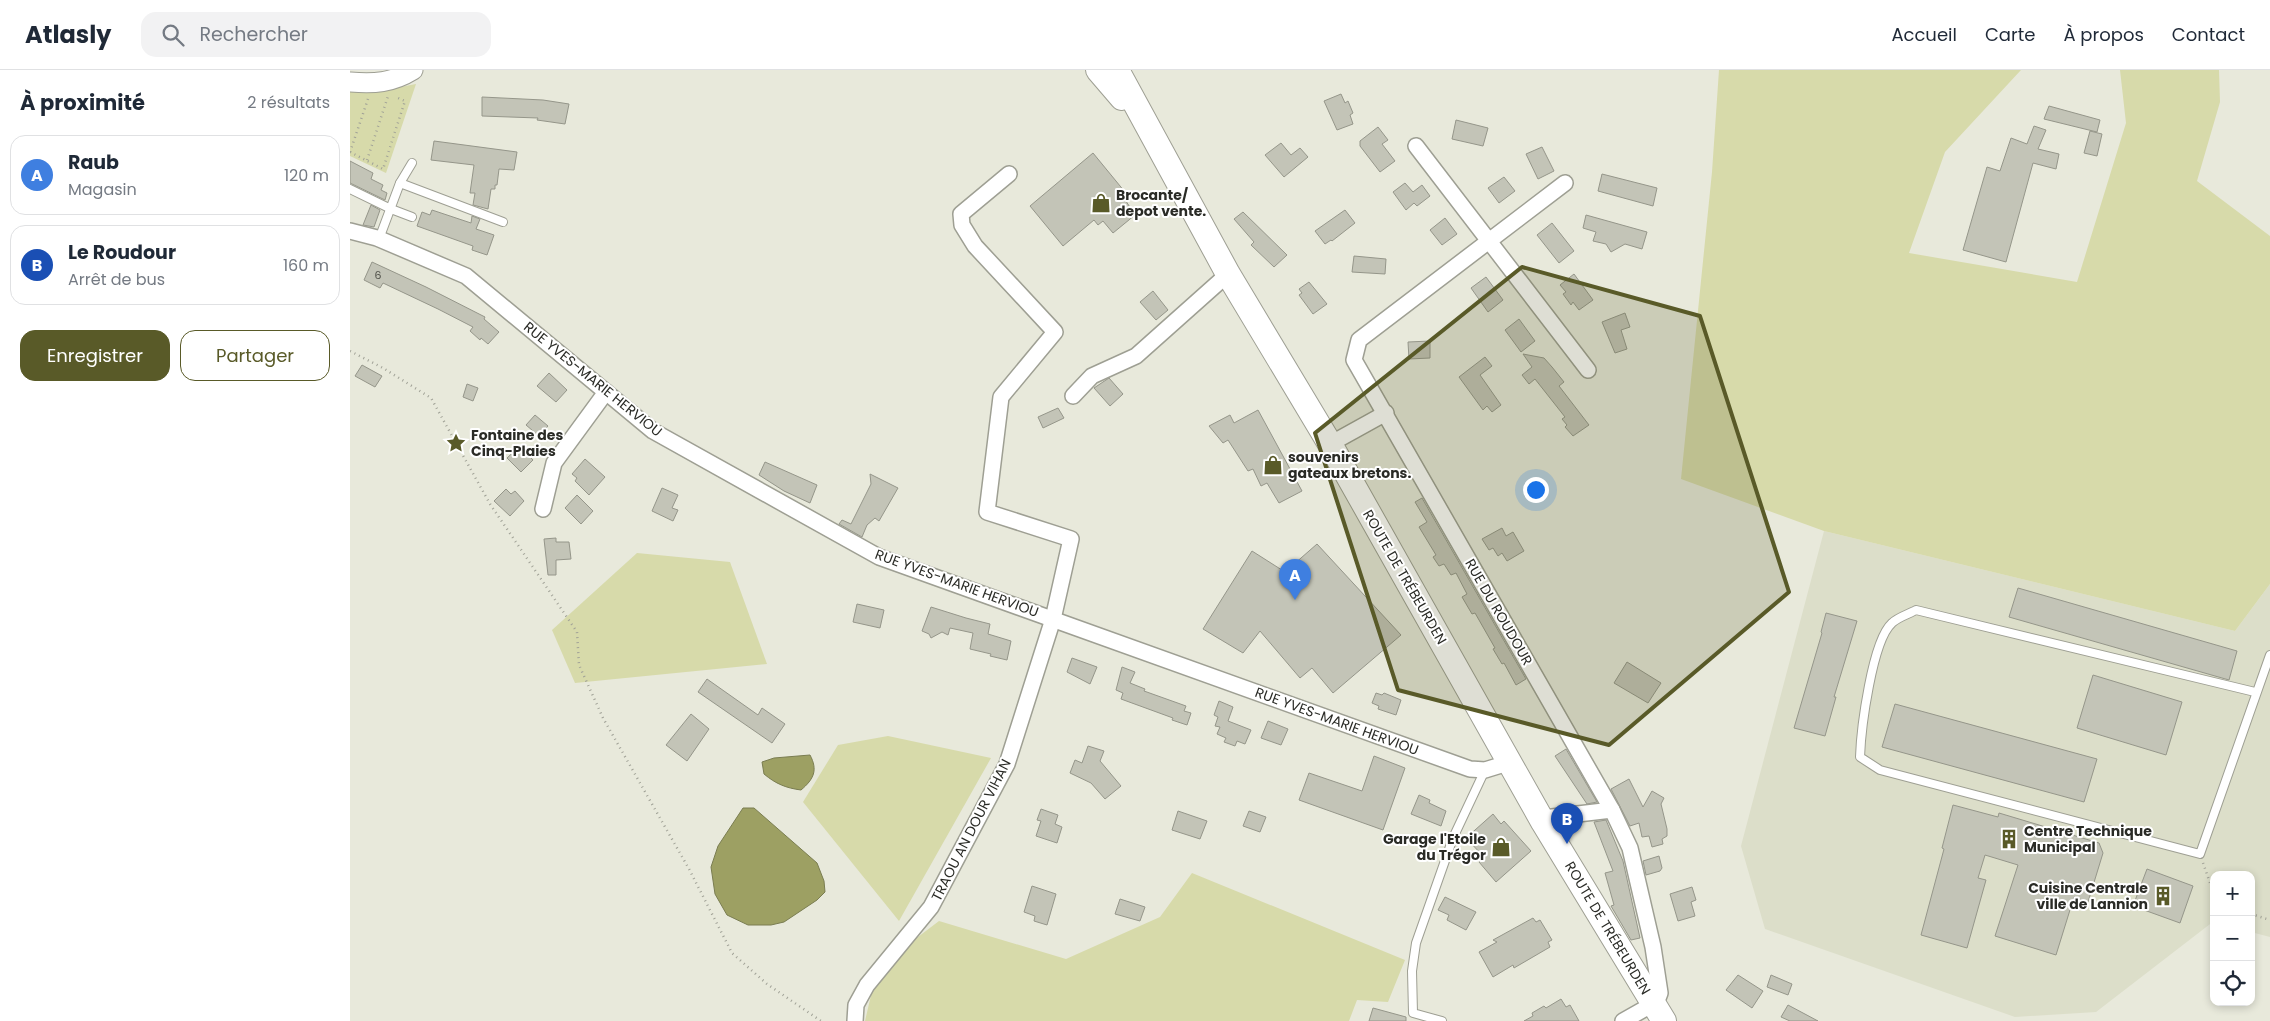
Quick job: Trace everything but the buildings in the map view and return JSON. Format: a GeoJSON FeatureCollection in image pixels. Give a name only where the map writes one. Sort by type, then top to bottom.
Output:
{"type":"FeatureCollection","features":[{"type":"Feature","properties":{"kind":"main road","name":"ROUTE DE TRÉBEURDEN"},"geometry":{"type":"LineString","coordinates":[[1098,70],[1150,132]]}},
{"type":"Feature","properties":{"kind":"main road","name":"ROUTE DE TRÉBEURDEN"},"geometry":{"type":"LineString","coordinates":[[1117,70],[1228,274],[1330,444],[1511,762],[1543,822],[1659,1013]]}},
{"type":"Feature","properties":{"kind":"street"},"geometry":{"type":"LineString","coordinates":[[350,82],[377,84],[400,78],[413,70]]}},
{"type":"Feature","properties":{"kind":"street"},"geometry":{"type":"LineString","coordinates":[[1416,146],[1488,243],[1588,370]]}},
{"type":"Feature","properties":{"kind":"street","name":"TRAOU AN DOUR VIHAN"},"geometry":{"type":"LineString","coordinates":[[855,1021],[856,1005],[867,985],[931,907],[1007,764],[1053,619],[1071,539],[987,512],[1001,397],[1056,332],[975,246],[962,225],[961,214],[1009,174]]}},
{"type":"Feature","properties":{"kind":"street","name":"RUE DU ROUDOUR"},"geometry":{"type":"LineString","coordinates":[[1565,183],[1359,340],[1354,360],[1612,810],[1630,848],[1652,947],[1660,993],[1659,1013]]}},
{"type":"Feature","properties":{"kind":"street","name":"RUE YVES-MARIE HERVIOU"},"geometry":{"type":"LineString","coordinates":[[350,231],[379,239],[466,276],[654,431],[880,557],[1470,769],[1485,770],[1511,762]]}},
{"type":"Feature","properties":{"kind":"street"},"geometry":{"type":"LineString","coordinates":[[1073,396],[1092,376],[1136,356],[1228,274]]}},
{"type":"Feature","properties":{"kind":"street"},"geometry":{"type":"LineString","coordinates":[[543,509],[554,463],[606,392]]}},
{"type":"Feature","properties":{"kind":"street"},"geometry":{"type":"LineString","coordinates":[[1330,444],[1386,414]]}},
{"type":"Feature","properties":{"kind":"street"},"geometry":{"type":"LineString","coordinates":[[1543,822],[1552,817],[1612,810]]}},
{"type":"Feature","properties":{"kind":"street"},"geometry":{"type":"LineString","coordinates":[[1623,1021],[1646,1008],[1659,1013]]}},
{"type":"Feature","properties":{"kind":"lane"},"geometry":{"type":"LineString","coordinates":[[379,239],[400,183],[412,163]]}},
{"type":"Feature","properties":{"kind":"lane"},"geometry":{"type":"LineString","coordinates":[[400,183],[502,222]]}},
{"type":"Feature","properties":{"kind":"lane"},"geometry":{"type":"LineString","coordinates":[[350,189],[412,217]]}},
{"type":"Feature","properties":{"kind":"lane"},"geometry":{"type":"LineString","coordinates":[[2255,692],[1916,610],[1892,622],[1880,640],[1861,732],[1860,757],[1880,770],[2200,854],[2255,692],[2270,655]]}},
{"type":"Feature","properties":{"kind":"lane"},"geometry":{"type":"LineString","coordinates":[[1442,1021],[1413,1013],[1412,971],[1416,943],[1454,838],[1485,770]]}},
{"type":"Feature","properties":{"kind":"path"},"geometry":{"type":"LineString","coordinates":[[370,92],[350,152],[383,169],[405,101],[398,98],[400,95],[394,92]]}},
{"type":"Feature","properties":{"kind":"path"},"geometry":{"type":"LineString","coordinates":[[367,160],[389,92]]}},
{"type":"Feature","properties":{"kind":"path"},"geometry":{"type":"LineString","coordinates":[[350,351],[383,368],[431,398],[490,504],[577,632],[579,665],[604,718],[689,870],[732,953],[767,984],[821,1021]]}},
{"type":"Feature","properties":{"kind":"path"},"geometry":{"type":"LineString","coordinates":[[2200,854],[2210,883]]}},
{"type":"Feature","properties":{"kind":"path"},"geometry":{"type":"LineString","coordinates":[[2255,915],[2270,920]]}},
{"type":"Feature","properties":{"kind":"highlighted area"},"geometry":{"type":"Polygon","coordinates":[[[1522,267],[1700,316],[1789,592],[1609,745],[1398,690],[1315,433],[1522,267]]]}},
{"type":"Feature","properties":{"kind":"shaded area"},"geometry":{"type":"Polygon","coordinates":[[[1719,70],[2021,70],[1945,152],[1909,253],[2077,282],[2126,123],[2120,70],[2219,70],[2220,102],[2197,181],[2270,236],[2270,584],[2235,631],[1824,531],[1681,479],[1712,172],[1719,70]]]}},
{"type":"Feature","properties":{"kind":"shaded area"},"geometry":{"type":"Polygon","coordinates":[[[416,84],[386,173],[350,156],[350,90],[379,91],[416,84]]]}},
{"type":"Feature","properties":{"kind":"shaded area","name":"Centre Technique Municipal"},"geometry":{"type":"Polygon","coordinates":[[[1824,531],[2235,631],[2270,584],[2270,937],[2255,933],[2255,871],[2210,871],[2210,924],[2096,1012],[2015,1017],[1765,929],[1741,846],[1824,531]]]}},
{"type":"Feature","properties":{"kind":"shaded area"},"geometry":{"type":"Polygon","coordinates":[[[637,553],[730,562],[767,664],[575,683],[552,630],[637,553]]]}},
{"type":"Feature","properties":{"kind":"shaded area"},"geometry":{"type":"Polygon","coordinates":[[[888,736],[991,758],[899,921],[803,802],[838,745],[888,736]]]}},
{"type":"Feature","properties":{"kind":"shaded area"},"geometry":{"type":"Polygon","coordinates":[[[810,755],[814,765],[812,778],[801,790],[781,785],[764,774],[762,762],[774,758],[810,755]]]}},
{"type":"Feature","properties":{"kind":"shaded area"},"geometry":{"type":"Polygon","coordinates":[[[743,808],[754,808],[817,863],[824,881],[825,892],[817,900],[784,922],[771,925],[748,925],[727,915],[715,894],[711,867],[718,846],[743,808]]]}},
{"type":"Feature","properties":{"kind":"shaded area"},"geometry":{"type":"Polygon","coordinates":[[[1192,873],[1405,960],[1388,1002],[1357,1000],[1349,1021],[865,1021],[872,991],[914,940],[939,921],[1066,959],[1160,917],[1192,873]]]}},
{"type":"Feature","properties":{"kind":"place","name":"Brocante/ depot vente."},"geometry":{"type":"Point","coordinates":[1101,203]}},
{"type":"Feature","properties":{"kind":"place","name":"Fontaine des Cinq-Plaies"},"geometry":{"type":"Point","coordinates":[456,443]}},
{"type":"Feature","properties":{"kind":"place","name":"souvenirs gateaux bretons."},"geometry":{"type":"Point","coordinates":[1273,465]}},
{"type":"Feature","properties":{"kind":"place","name":"Raub"},"geometry":{"type":"Point","coordinates":[1295,600]}},
{"type":"Feature","properties":{"kind":"place","name":"Centre Technique Municipal"},"geometry":{"type":"Point","coordinates":[2009,839]}},
{"type":"Feature","properties":{"kind":"place","name":"Le Roudour"},"geometry":{"type":"Point","coordinates":[1567,844]}},
{"type":"Feature","properties":{"kind":"place","name":"Garage l'Etoile du Trégor"},"geometry":{"type":"Point","coordinates":[1501,847]}},
{"type":"Feature","properties":{"kind":"place","name":"Cuisine Centrale ville de Lannion"},"geometry":{"type":"Point","coordinates":[2163,896]}}]}
